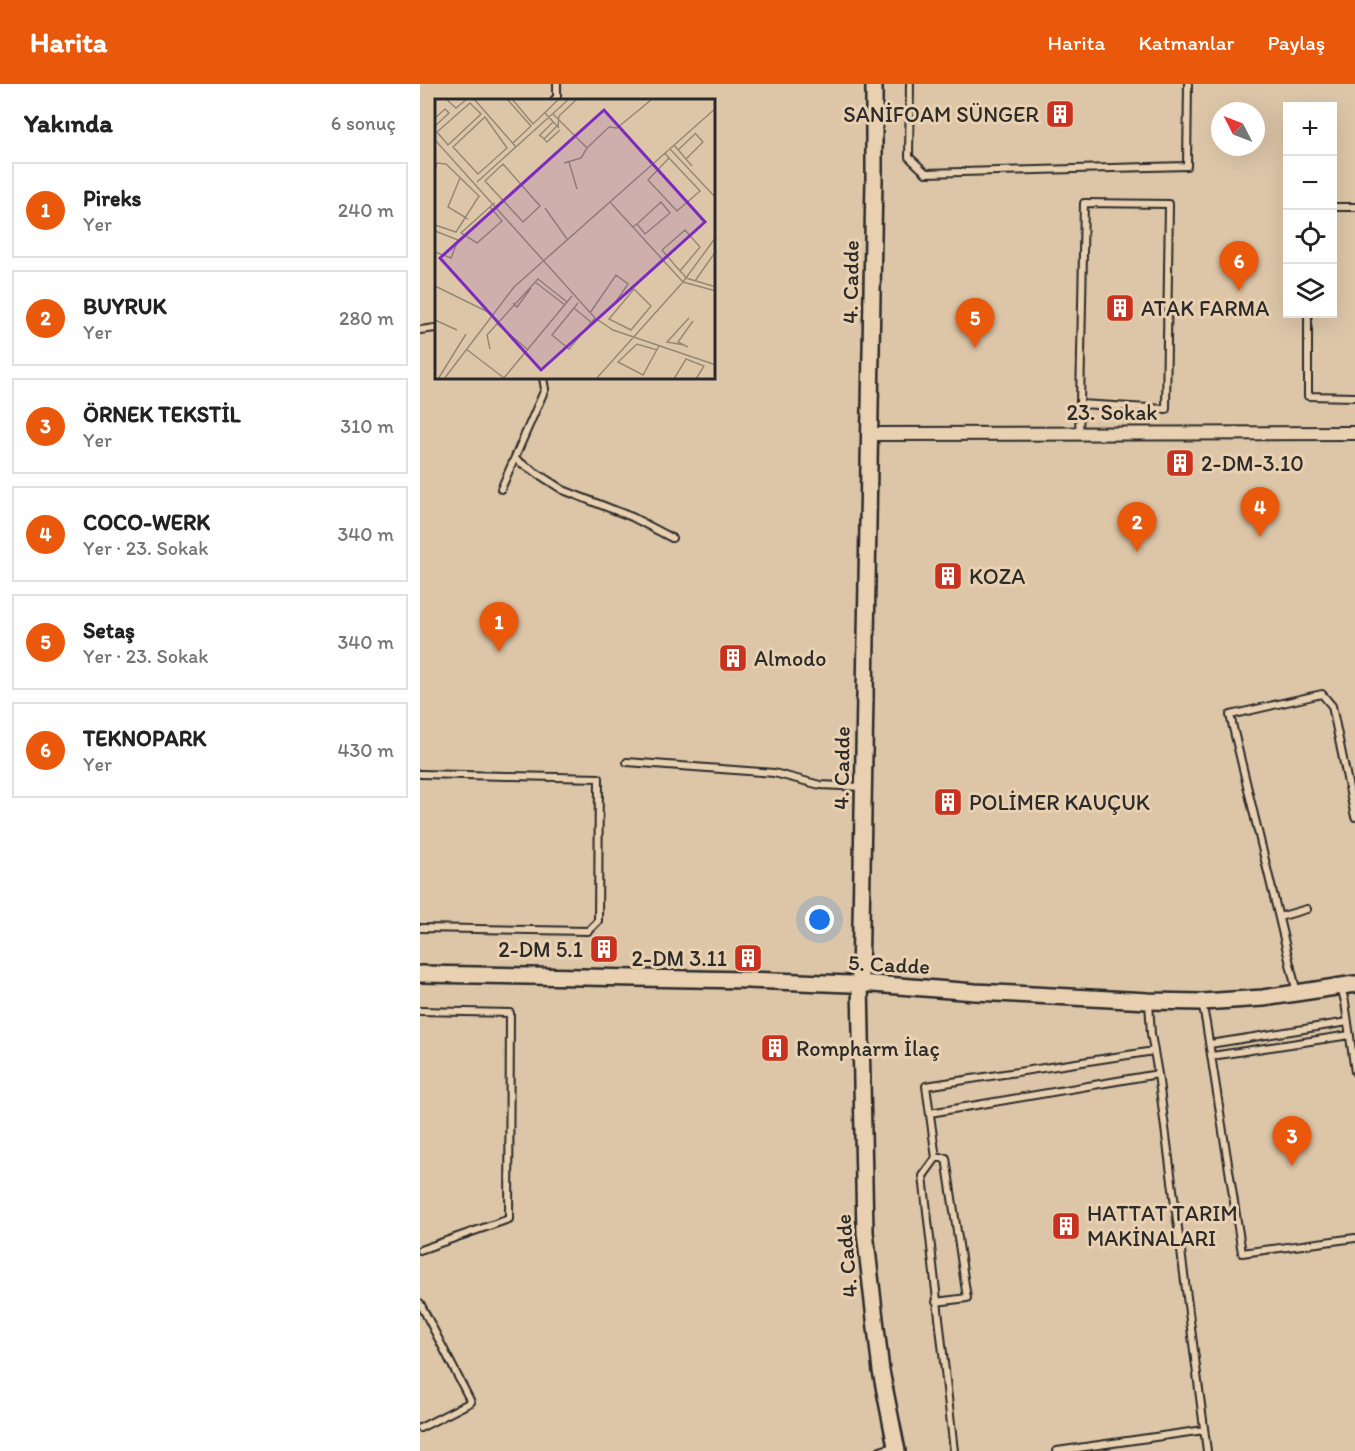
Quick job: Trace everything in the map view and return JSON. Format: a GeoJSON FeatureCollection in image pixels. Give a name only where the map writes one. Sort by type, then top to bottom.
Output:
{"type":"FeatureCollection","features":[{"type":"Feature","properties":{"kind":"street","name":"4. Cadde"},"geometry":{"type":"LineString","coordinates":[[874,84],[860,983],[865,1232],[881,1371],[896,1448]]}},
{"type":"Feature","properties":{"kind":"street","name":"23. Sokak"},"geometry":{"type":"LineString","coordinates":[[870,434],[1355,433]]}},
{"type":"Feature","properties":{"kind":"street","name":"5. Cadde"},"geometry":{"type":"LineString","coordinates":[[420,974],[860,983],[975,992],[1202,1002],[1263,998],[1348,986]]}},
{"type":"Feature","properties":{"kind":"lane"},"geometry":{"type":"LineString","coordinates":[[555,99],[557,97],[556,84]]}},
{"type":"Feature","properties":{"kind":"lane"},"geometry":{"type":"LineString","coordinates":[[910,84],[909,157],[926,173],[1187,166],[1188,84]]}},
{"type":"Feature","properties":{"kind":"lane"},"geometry":{"type":"LineString","coordinates":[[1079,434],[1084,203],[1169,204],[1166,409],[1080,404]]}},
{"type":"Feature","properties":{"kind":"lane"},"geometry":{"type":"LineString","coordinates":[[1337,207],[1355,207]]}},
{"type":"Feature","properties":{"kind":"lane"},"geometry":{"type":"LineString","coordinates":[[1308,318],[1308,396],[1355,397]]}},
{"type":"Feature","properties":{"kind":"lane"},"geometry":{"type":"LineString","coordinates":[[420,330],[435,328]]}},
{"type":"Feature","properties":{"kind":"lane"},"geometry":{"type":"LineString","coordinates":[[501,489],[545,389],[543,380]]}},
{"type":"Feature","properties":{"kind":"lane"},"geometry":{"type":"LineString","coordinates":[[515,459],[563,490],[632,517],[672,538]]}},
{"type":"Feature","properties":{"kind":"lane"},"geometry":{"type":"LineString","coordinates":[[1298,993],[1230,716],[1322,694],[1332,706],[1355,817]]}},
{"type":"Feature","properties":{"kind":"lane"},"geometry":{"type":"LineString","coordinates":[[627,762],[774,772],[820,785],[864,788]]}},
{"type":"Feature","properties":{"kind":"lane"},"geometry":{"type":"LineString","coordinates":[[420,774],[599,778],[599,789],[598,921],[588,931],[420,928]]}},
{"type":"Feature","properties":{"kind":"lane"},"geometry":{"type":"LineString","coordinates":[[1279,917],[1307,909]]}},
{"type":"Feature","properties":{"kind":"lane"},"geometry":{"type":"LineString","coordinates":[[1348,986],[1348,1022],[1355,1072]]}},
{"type":"Feature","properties":{"kind":"lane"},"geometry":{"type":"LineString","coordinates":[[1148,1001],[1207,1451]]}},
{"type":"Feature","properties":{"kind":"lane"},"geometry":{"type":"LineString","coordinates":[[1202,1002],[1242,1253],[1355,1238]]}},
{"type":"Feature","properties":{"kind":"lane"},"geometry":{"type":"LineString","coordinates":[[420,1011],[510,1013],[510,1047],[509,1219],[420,1250]]}},
{"type":"Feature","properties":{"kind":"lane"},"geometry":{"type":"LineString","coordinates":[[1210,1044],[1348,1022]]}},
{"type":"Feature","properties":{"kind":"lane"},"geometry":{"type":"LineString","coordinates":[[1212,1056],[1350,1035]]}},
{"type":"Feature","properties":{"kind":"lane"},"geometry":{"type":"LineString","coordinates":[[954,1451],[923,1176],[936,1158],[926,1086],[1154,1050]]}},
{"type":"Feature","properties":{"kind":"lane"},"geometry":{"type":"LineString","coordinates":[[930,1113],[1158,1074]]}},
{"type":"Feature","properties":{"kind":"lane"},"geometry":{"type":"LineString","coordinates":[[936,1158],[945,1158],[967,1298],[936,1302]]}},
{"type":"Feature","properties":{"kind":"lane"},"geometry":{"type":"LineString","coordinates":[[420,1303],[471,1402],[420,1428]]}},
{"type":"Feature","properties":{"kind":"lane"},"geometry":{"type":"LineString","coordinates":[[1057,1451],[1204,1430]]}},
{"type":"Feature","properties":{"kind":"lane"},"geometry":{"type":"LineString","coordinates":[[879,1451],[896,1448]]}},
{"type":"Feature","properties":{"kind":"place","name":"SANİFOAM SÜNGER"},"geometry":{"type":"Point","coordinates":[1060,114]}},
{"type":"Feature","properties":{"kind":"place","name":"TEKNOPARK"},"geometry":{"type":"Point","coordinates":[1239,291]}},
{"type":"Feature","properties":{"kind":"place","name":"ATAK FARMA"},"geometry":{"type":"Point","coordinates":[1120,308]}},
{"type":"Feature","properties":{"kind":"place","name":"Setaş"},"geometry":{"type":"Point","coordinates":[975,348]}},
{"type":"Feature","properties":{"kind":"place","name":"2-DM-3.10"},"geometry":{"type":"Point","coordinates":[1180,463]}},
{"type":"Feature","properties":{"kind":"place","name":"COCO-WERK"},"geometry":{"type":"Point","coordinates":[1260,537]}},
{"type":"Feature","properties":{"kind":"place","name":"BUYRUK"},"geometry":{"type":"Point","coordinates":[1137,552]}},
{"type":"Feature","properties":{"kind":"place","name":"KOZA"},"geometry":{"type":"Point","coordinates":[948,576]}},
{"type":"Feature","properties":{"kind":"place","name":"Pireks"},"geometry":{"type":"Point","coordinates":[499,652]}},
{"type":"Feature","properties":{"kind":"place","name":"Almodo"},"geometry":{"type":"Point","coordinates":[733,658]}},
{"type":"Feature","properties":{"kind":"place","name":"POLİMER KAUÇUK"},"geometry":{"type":"Point","coordinates":[948,802]}},
{"type":"Feature","properties":{"kind":"place","name":"2-DM 5.1"},"geometry":{"type":"Point","coordinates":[604,949]}},
{"type":"Feature","properties":{"kind":"place","name":"2-DM 3.11"},"geometry":{"type":"Point","coordinates":[748,958]}},
{"type":"Feature","properties":{"kind":"place","name":"Rompharm İlaç"},"geometry":{"type":"Point","coordinates":[775,1048]}},
{"type":"Feature","properties":{"kind":"place","name":"ÖRNEK TEKSTİL"},"geometry":{"type":"Point","coordinates":[1292,1166]}},
{"type":"Feature","properties":{"kind":"place","name":"HATTAT TARIM MAKİNALARI"},"geometry":{"type":"Point","coordinates":[1066,1226]}}]}
